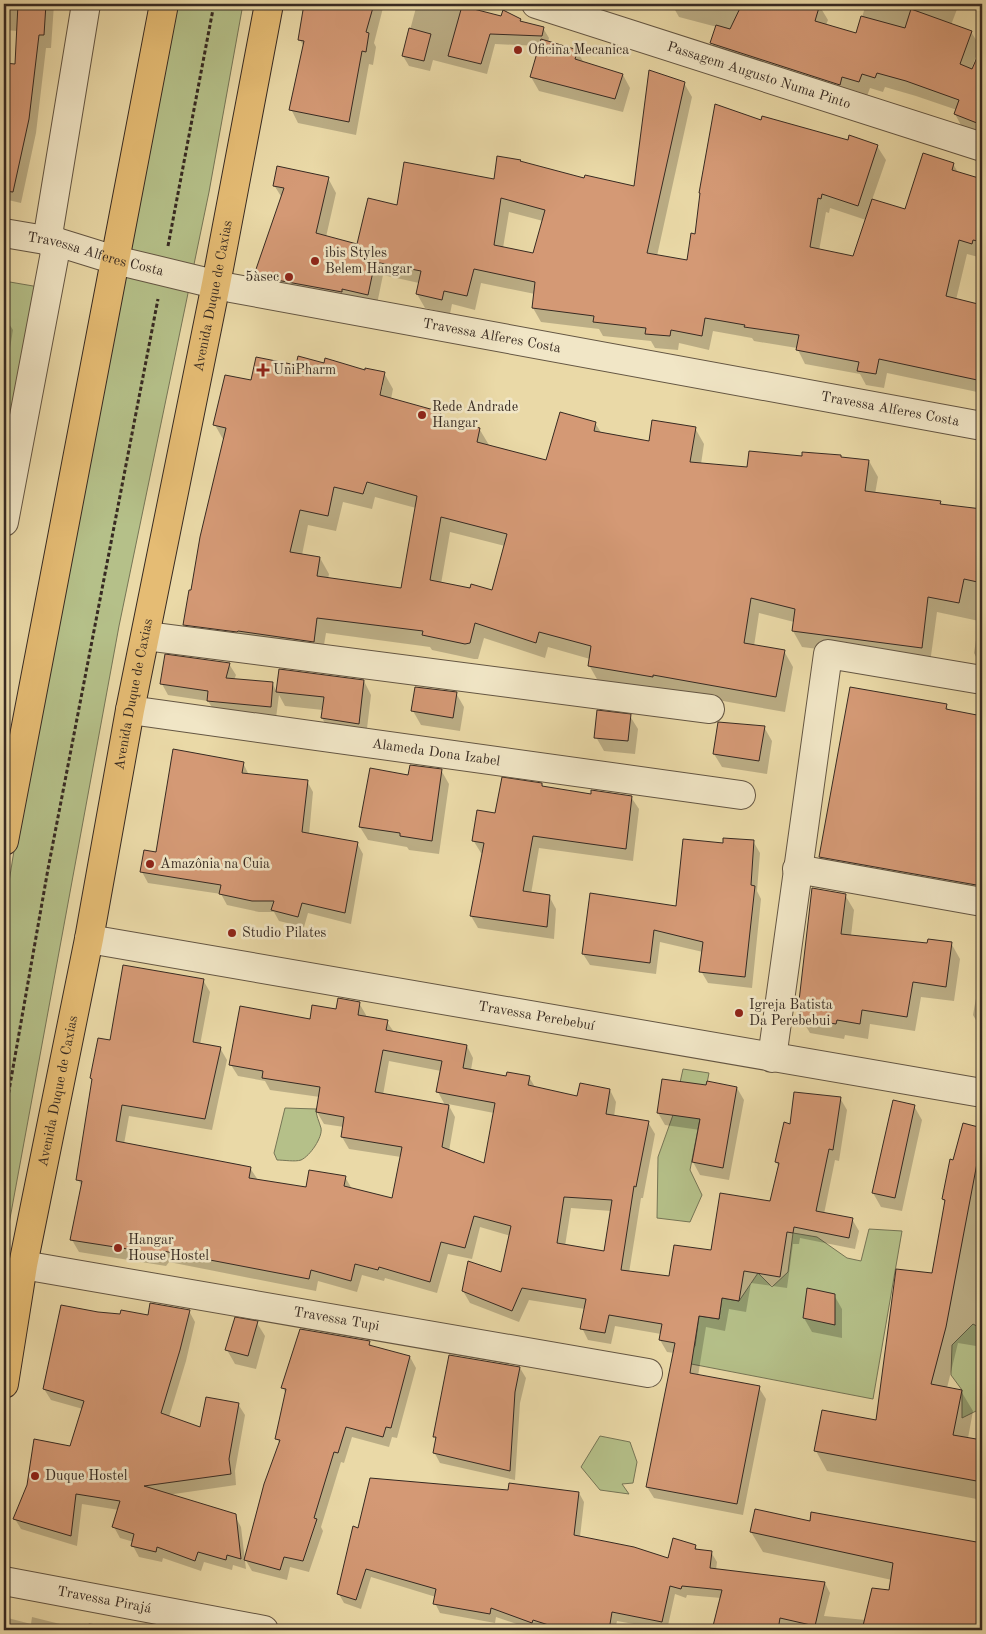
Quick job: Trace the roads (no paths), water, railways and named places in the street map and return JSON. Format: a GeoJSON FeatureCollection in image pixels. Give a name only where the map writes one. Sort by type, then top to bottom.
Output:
{"type":"FeatureCollection","features":[{"type":"Feature","properties":{"kind":"main road"},"geometry":{"type":"LineString","coordinates":[[4,841],[164,4]]}},
{"type":"Feature","properties":{"kind":"main road","name":"Avenida Duque de Caxias"},"geometry":{"type":"LineString","coordinates":[[4,1384],[9,1324],[23,1265],[89,939],[130,710],[216,284],[269,4]]}},
{"type":"Feature","properties":{"kind":"street"},"geometry":{"type":"LineString","coordinates":[[4,522],[52,241],[86,4]]}},
{"type":"Feature","properties":{"kind":"street","name":"Passagem Augusto Numa Pinto"},"geometry":{"type":"LineString","coordinates":[[536,4],[982,147]]}},
{"type":"Feature","properties":{"kind":"street","name":"Travessa Alferes Costa"},"geometry":{"type":"LineString","coordinates":[[4,233],[52,241],[115,260],[216,284],[982,426]]}},
{"type":"Feature","properties":{"kind":"street"},"geometry":{"type":"LineString","coordinates":[[146,636],[710,709]]}},
{"type":"Feature","properties":{"kind":"street"},"geometry":{"type":"LineString","coordinates":[[772,1058],[828,654],[982,680]]}},
{"type":"Feature","properties":{"kind":"street","name":"Alameda Dona Izabel"},"geometry":{"type":"LineString","coordinates":[[130,710],[740,795]]}},
{"type":"Feature","properties":{"kind":"street"},"geometry":{"type":"LineString","coordinates":[[797,869],[982,902]]}},
{"type":"Feature","properties":{"kind":"street","name":"Travessa Perebebuí"},"geometry":{"type":"LineString","coordinates":[[89,939],[982,1093]]}},
{"type":"Feature","properties":{"kind":"street","name":"Travessa Tupi"},"geometry":{"type":"LineString","coordinates":[[23,1265],[648,1373]]}},
{"type":"Feature","properties":{"kind":"street","name":"Travessa Pirajá"},"geometry":{"type":"LineString","coordinates":[[4,1581],[264,1630]]}},
{"type":"Feature","properties":{"kind":"place","name":"Oficina Mecanica"},"geometry":{"type":"Point","coordinates":[518,50]}},
{"type":"Feature","properties":{"kind":"place","name":"ibis Styles Belem Hangar"},"geometry":{"type":"Point","coordinates":[315,261]}},
{"type":"Feature","properties":{"kind":"place","name":"5àsec"},"geometry":{"type":"Point","coordinates":[289,277]}},
{"type":"Feature","properties":{"kind":"place","name":"UniPharm"},"geometry":{"type":"Point","coordinates":[263,370]}},
{"type":"Feature","properties":{"kind":"place","name":"Rede Andrade Hangar"},"geometry":{"type":"Point","coordinates":[422,415]}},
{"type":"Feature","properties":{"kind":"place","name":"Amazônia na Cuia"},"geometry":{"type":"Point","coordinates":[150,864]}},
{"type":"Feature","properties":{"kind":"place","name":"Studio Pilates"},"geometry":{"type":"Point","coordinates":[232,933]}},
{"type":"Feature","properties":{"kind":"place","name":"Igreja Batista Da Perebebui"},"geometry":{"type":"Point","coordinates":[739,1013]}},
{"type":"Feature","properties":{"kind":"place","name":"Hangar House Hostel"},"geometry":{"type":"Point","coordinates":[118,1248]}},
{"type":"Feature","properties":{"kind":"place","name":"Duque Hostel"},"geometry":{"type":"Point","coordinates":[35,1476]}}]}
